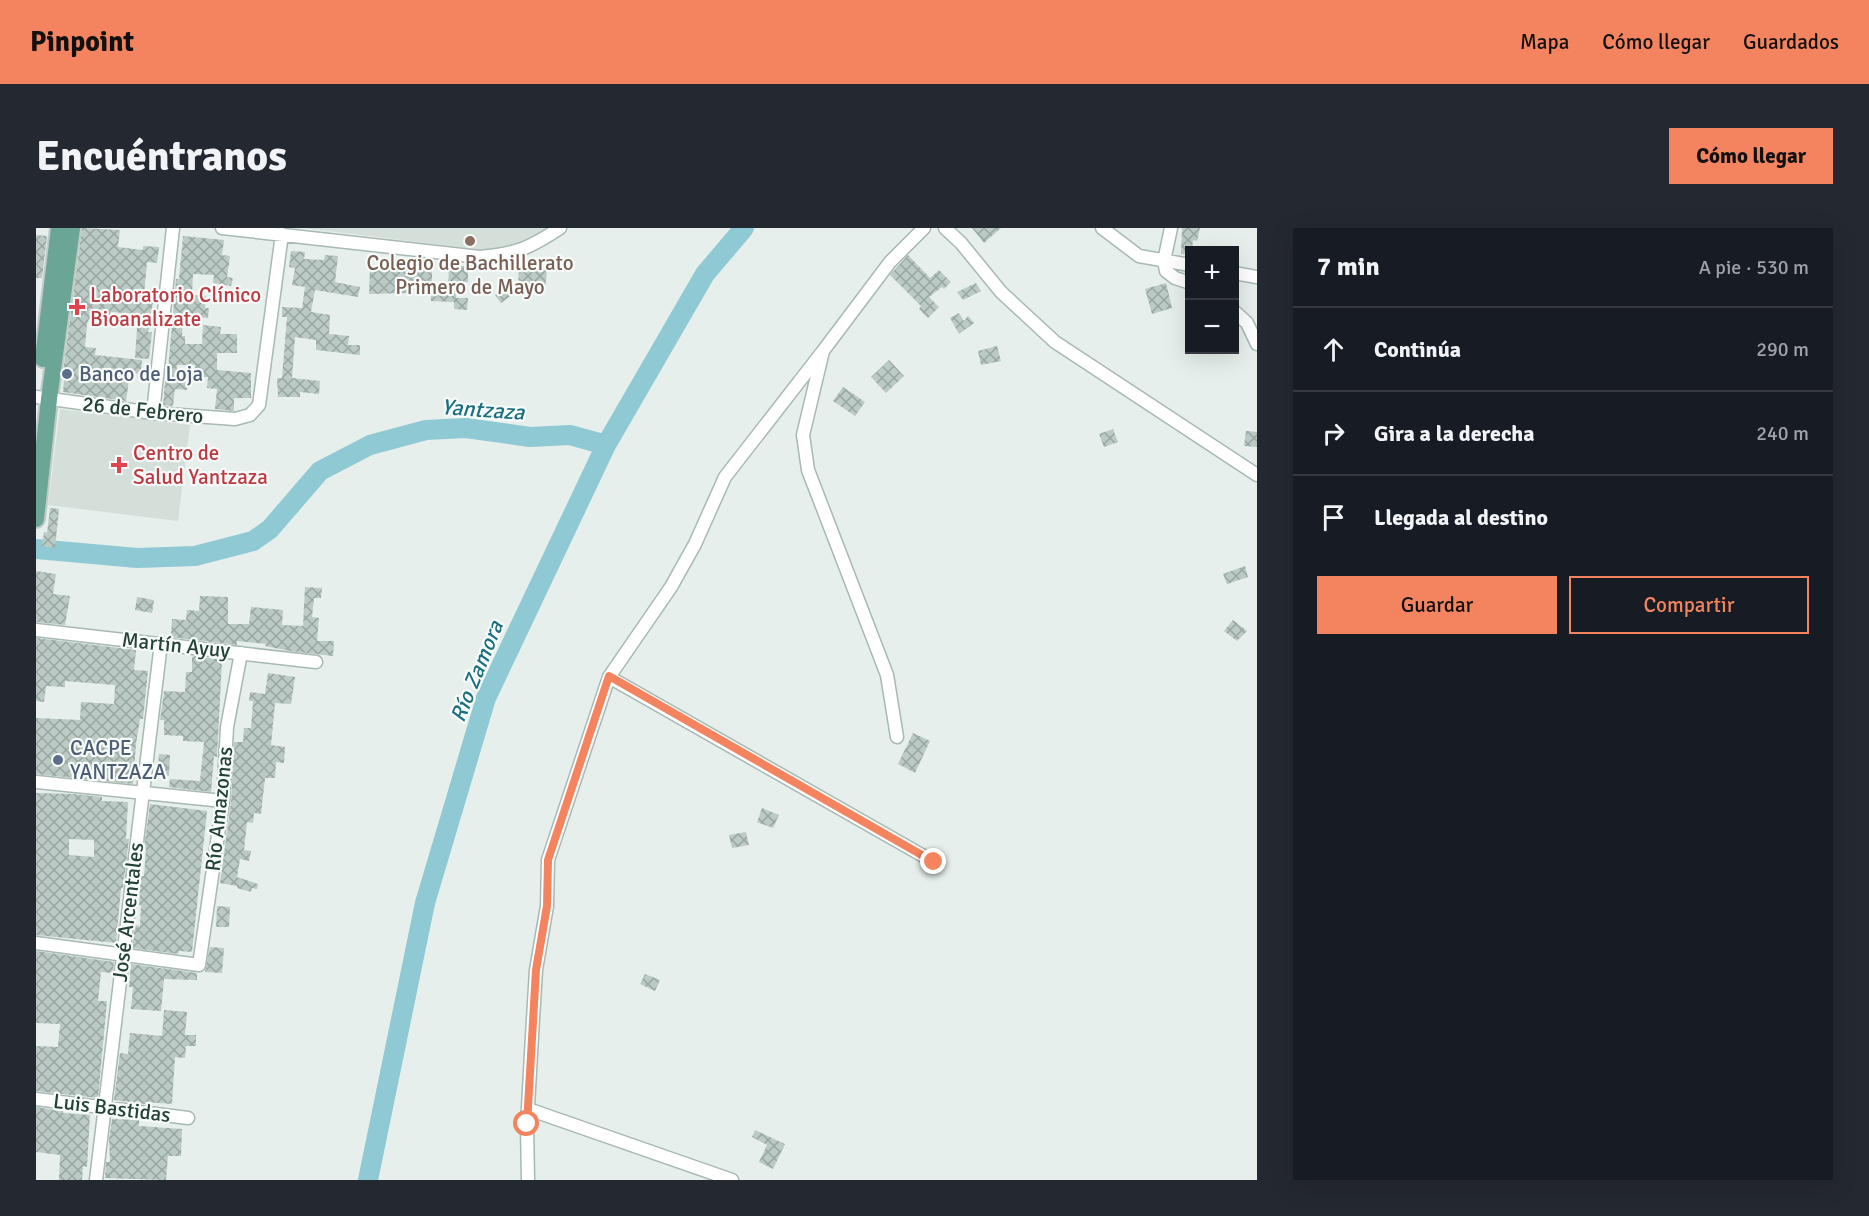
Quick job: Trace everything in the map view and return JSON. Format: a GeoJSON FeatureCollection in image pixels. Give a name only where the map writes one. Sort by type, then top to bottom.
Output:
{"type":"FeatureCollection","features":[{"type":"Feature","properties":{"kind":"main road"},"geometry":{"type":"LineString","coordinates":[[36,515],[41,398],[59,228]]}},
{"type":"Feature","properties":{"kind":"main road"},"geometry":{"type":"LineString","coordinates":[[36,422],[72,228]]}},
{"type":"Feature","properties":{"kind":"street"},"geometry":{"type":"LineString","coordinates":[[153,412],[173,228]]}},
{"type":"Feature","properties":{"kind":"street"},"geometry":{"type":"LineString","coordinates":[[222,228],[480,257],[511,253],[534,246],[560,228]]}},
{"type":"Feature","properties":{"kind":"street"},"geometry":{"type":"LineString","coordinates":[[528,1180],[528,1109],[536,970],[547,906],[548,860],[609,676],[671,587],[695,544],[725,477],[891,262],[924,228]]}},
{"type":"Feature","properties":{"kind":"street"},"geometry":{"type":"LineString","coordinates":[[945,228],[1000,292],[1054,342],[1257,475]]}},
{"type":"Feature","properties":{"kind":"street"},"geometry":{"type":"LineString","coordinates":[[1102,228],[1139,256],[1185,264]]}},
{"type":"Feature","properties":{"kind":"street"},"geometry":{"type":"LineString","coordinates":[[1172,228],[1164,261],[1166,271],[1175,278],[1185,281]]}},
{"type":"Feature","properties":{"kind":"street","name":"26 de Febrero"},"geometry":{"type":"LineString","coordinates":[[41,398],[153,412],[236,419],[250,415],[259,405],[261,395],[282,234]]}},
{"type":"Feature","properties":{"kind":"street"},"geometry":{"type":"LineString","coordinates":[[1239,274],[1257,277]]}},
{"type":"Feature","properties":{"kind":"street"},"geometry":{"type":"LineString","coordinates":[[1239,316],[1247,323],[1257,344]]}},
{"type":"Feature","properties":{"kind":"street"},"geometry":{"type":"LineString","coordinates":[[823,351],[803,435],[808,470],[887,675],[897,737]]}},
{"type":"Feature","properties":{"kind":"street","name":"Martín Ayuy"},"geometry":{"type":"LineString","coordinates":[[36,630],[316,662]]}},
{"type":"Feature","properties":{"kind":"street","name":"José Arcentales"},"geometry":{"type":"LineString","coordinates":[[96,1180],[161,643]]}},
{"type":"Feature","properties":{"kind":"street","name":"Río Amazonas"},"geometry":{"type":"LineString","coordinates":[[123,955],[199,965],[223,801],[227,727],[241,653]]}},
{"type":"Feature","properties":{"kind":"street"},"geometry":{"type":"LineString","coordinates":[[609,676],[934,862]]}},
{"type":"Feature","properties":{"kind":"street"},"geometry":{"type":"LineString","coordinates":[[36,782],[223,801]]}},
{"type":"Feature","properties":{"kind":"street"},"geometry":{"type":"LineString","coordinates":[[36,943],[123,955]]}},
{"type":"Feature","properties":{"kind":"street","name":"Luis Bastidas"},"geometry":{"type":"LineString","coordinates":[[36,1099],[188,1118]]}},
{"type":"Feature","properties":{"kind":"street"},"geometry":{"type":"LineString","coordinates":[[528,1109],[732,1180]]}},
{"type":"Feature","properties":{"kind":"shaded area","name":"Colegio de Bachillerato Primero de Mayo"},"geometry":{"type":"Polygon","coordinates":[[[303,228],[552,228],[520,244],[492,251],[303,228]]]}},
{"type":"Feature","properties":{"kind":"shaded area","name":"Centro de Salud Yantzaza"},"geometry":{"type":"Polygon","coordinates":[[[60,409],[190,425],[178,521],[48,505],[60,409]]]}},
{"type":"Feature","properties":{"kind":"building"},"geometry":{"type":"Polygon","coordinates":[[[82,228],[120,230],[118,247],[143,250],[143,246],[159,247],[157,263],[147,262],[144,295],[154,296],[148,332],[152,332],[149,359],[135,358],[138,314],[111,312],[110,315],[105,314],[105,321],[89,319],[87,324],[85,347],[96,348],[95,355],[142,360],[141,374],[130,373],[126,401],[63,392],[64,380],[62,380],[82,228]]]}},
{"type":"Feature","properties":{"kind":"building"},"geometry":{"type":"Polygon","coordinates":[[[972,228],[1001,228],[984,243],[972,228]]]}},
{"type":"Feature","properties":{"kind":"building"},"geometry":{"type":"Polygon","coordinates":[[[1182,228],[1200,228],[1197,241],[1193,240],[1192,246],[1185,246],[1185,254],[1181,254],[1182,228]]]}},
{"type":"Feature","properties":{"kind":"building"},"geometry":{"type":"Polygon","coordinates":[[[36,235],[47,236],[42,278],[36,278],[36,235]]]}},
{"type":"Feature","properties":{"kind":"building"},"geometry":{"type":"Polygon","coordinates":[[[183,236],[224,240],[222,255],[230,256],[227,277],[233,278],[231,286],[213,283],[214,275],[193,274],[192,295],[206,296],[205,308],[209,308],[208,318],[183,316],[182,336],[185,336],[185,344],[202,344],[203,325],[221,327],[220,334],[237,334],[237,353],[217,353],[217,370],[251,373],[251,398],[234,398],[234,411],[215,409],[217,389],[207,388],[208,377],[195,377],[195,365],[177,365],[176,381],[188,382],[187,390],[175,389],[173,406],[163,405],[176,279],[179,279],[183,236]]]}},
{"type":"Feature","properties":{"kind":"building"},"geometry":{"type":"Polygon","coordinates":[[[291,251],[305,252],[304,259],[324,260],[325,255],[338,256],[335,282],[360,287],[358,297],[315,290],[311,312],[330,315],[329,334],[349,336],[348,345],[360,345],[360,355],[316,350],[316,340],[295,337],[292,378],[320,381],[319,394],[300,392],[300,397],[278,397],[277,378],[282,378],[287,317],[282,317],[282,307],[302,308],[305,287],[292,285],[295,268],[289,267],[291,251]]]}},
{"type":"Feature","properties":{"kind":"building"},"geometry":{"type":"Polygon","coordinates":[[[908,255],[930,278],[939,270],[951,282],[944,289],[942,287],[929,297],[939,307],[928,318],[919,309],[921,306],[890,275],[908,255]]]}},
{"type":"Feature","properties":{"kind":"building"},"geometry":{"type":"Polygon","coordinates":[[[381,259],[432,262],[432,283],[408,281],[408,293],[369,294],[370,268],[380,268],[381,259]]]}},
{"type":"Feature","properties":{"kind":"building"},"geometry":{"type":"Polygon","coordinates":[[[449,265],[464,266],[464,271],[468,271],[468,282],[457,282],[456,298],[468,298],[467,310],[454,309],[454,302],[431,301],[431,289],[448,289],[449,265]]]}},
{"type":"Feature","properties":{"kind":"building"},"geometry":{"type":"Polygon","coordinates":[[[519,268],[547,270],[545,289],[518,287],[519,268]]]}},
{"type":"Feature","properties":{"kind":"building"},"geometry":{"type":"Polygon","coordinates":[[[976,283],[981,291],[963,300],[957,292],[976,283]]]}},
{"type":"Feature","properties":{"kind":"building"},"geometry":{"type":"Polygon","coordinates":[[[1166,283],[1172,308],[1152,314],[1145,289],[1166,283]]]}},
{"type":"Feature","properties":{"kind":"building"},"geometry":{"type":"Polygon","coordinates":[[[508,285],[515,293],[501,303],[495,295],[508,285]]]}},
{"type":"Feature","properties":{"kind":"building"},"geometry":{"type":"Polygon","coordinates":[[[959,313],[964,321],[968,316],[974,323],[959,334],[950,318],[959,313]]]}},
{"type":"Feature","properties":{"kind":"building"},"geometry":{"type":"Polygon","coordinates":[[[997,346],[1001,361],[981,365],[978,351],[997,346]]]}},
{"type":"Feature","properties":{"kind":"building"},"geometry":{"type":"Polygon","coordinates":[[[889,360],[904,376],[886,393],[871,377],[889,360]]]}},
{"type":"Feature","properties":{"kind":"building"},"geometry":{"type":"Polygon","coordinates":[[[843,387],[865,402],[855,416],[833,401],[843,387]]]}},
{"type":"Feature","properties":{"kind":"building"},"geometry":{"type":"Polygon","coordinates":[[[1113,429],[1118,442],[1104,447],[1099,434],[1113,429]]]}},
{"type":"Feature","properties":{"kind":"building"},"geometry":{"type":"Polygon","coordinates":[[[1246,431],[1257,432],[1257,447],[1244,446],[1246,431]]]}},
{"type":"Feature","properties":{"kind":"building"},"geometry":{"type":"Polygon","coordinates":[[[50,508],[59,509],[55,548],[42,546],[44,532],[47,533],[50,508]]]}},
{"type":"Feature","properties":{"kind":"building"},"geometry":{"type":"Polygon","coordinates":[[[1245,566],[1248,577],[1227,584],[1223,574],[1245,566]]]}},
{"type":"Feature","properties":{"kind":"building"},"geometry":{"type":"Polygon","coordinates":[[[36,571],[56,574],[53,594],[70,596],[65,625],[36,622],[36,571]]]}},
{"type":"Feature","properties":{"kind":"building"},"geometry":{"type":"Polygon","coordinates":[[[305,587],[322,588],[321,598],[314,598],[312,617],[319,618],[317,641],[334,641],[333,656],[290,651],[265,646],[266,644],[237,641],[237,645],[171,637],[172,619],[186,620],[187,610],[199,611],[200,596],[228,597],[228,624],[249,624],[251,607],[283,610],[282,625],[303,626],[305,587]]]}},
{"type":"Feature","properties":{"kind":"building"},"geometry":{"type":"Polygon","coordinates":[[[137,597],[154,600],[152,613],[135,610],[137,597]]]}},
{"type":"Feature","properties":{"kind":"building"},"geometry":{"type":"Polygon","coordinates":[[[1233,620],[1247,631],[1237,641],[1224,631],[1233,620]]]}},
{"type":"Feature","properties":{"kind":"building"},"geometry":{"type":"Polygon","coordinates":[[[36,638],[136,650],[134,670],[148,671],[143,719],[140,719],[136,744],[133,784],[36,774],[36,718],[80,720],[81,702],[114,704],[115,685],[65,681],[65,687],[46,686],[44,702],[36,701],[36,638]]]}},
{"type":"Feature","properties":{"kind":"building"},"geometry":{"type":"Polygon","coordinates":[[[192,657],[222,660],[217,757],[214,756],[211,792],[169,787],[170,779],[200,781],[204,742],[183,741],[183,736],[164,735],[164,720],[160,720],[164,691],[185,692],[186,672],[192,672],[192,657]]]}},
{"type":"Feature","properties":{"kind":"building"},"geometry":{"type":"Polygon","coordinates":[[[268,673],[295,677],[291,704],[275,703],[271,745],[285,747],[284,763],[276,762],[275,778],[265,778],[261,814],[254,813],[253,823],[247,822],[244,850],[251,851],[249,861],[240,859],[237,877],[258,884],[257,889],[252,888],[251,892],[237,888],[237,886],[220,883],[231,802],[234,742],[243,742],[244,728],[251,728],[253,701],[249,701],[250,692],[265,694],[268,673]]]}},
{"type":"Feature","properties":{"kind":"building"},"geometry":{"type":"Polygon","coordinates":[[[913,733],[930,741],[915,773],[898,764],[913,733]]]}},
{"type":"Feature","properties":{"kind":"building"},"geometry":{"type":"Polygon","coordinates":[[[159,754],[170,755],[169,776],[157,775],[159,754]]]}},
{"type":"Feature","properties":{"kind":"building"},"geometry":{"type":"Polygon","coordinates":[[[36,793],[74,794],[102,797],[102,801],[128,802],[126,839],[129,839],[123,888],[121,888],[116,943],[36,935],[36,793]],[[69,839],[69,855],[94,857],[94,840],[69,839]]]}},
{"type":"Feature","properties":{"kind":"building"},"geometry":{"type":"Polygon","coordinates":[[[150,804],[207,811],[192,952],[179,951],[178,954],[132,948],[135,925],[140,926],[141,876],[144,876],[146,849],[144,848],[150,804]]]}},
{"type":"Feature","properties":{"kind":"building"},"geometry":{"type":"Polygon","coordinates":[[[762,808],[779,815],[773,828],[757,822],[762,808]]]}},
{"type":"Feature","properties":{"kind":"building"},"geometry":{"type":"Polygon","coordinates":[[[746,832],[749,845],[732,848],[729,835],[746,832]]]}},
{"type":"Feature","properties":{"kind":"building"},"geometry":{"type":"Polygon","coordinates":[[[217,906],[230,907],[229,927],[216,927],[217,906]]]}},
{"type":"Feature","properties":{"kind":"building"},"geometry":{"type":"Polygon","coordinates":[[[210,947],[224,948],[222,973],[205,972],[210,947]]]}},
{"type":"Feature","properties":{"kind":"building"},"geometry":{"type":"Polygon","coordinates":[[[36,951],[114,962],[113,973],[101,972],[98,1001],[107,1001],[98,1098],[36,1091],[36,1046],[58,1047],[60,1024],[36,1023],[36,951]]]}},
{"type":"Feature","properties":{"kind":"building"},"geometry":{"type":"Polygon","coordinates":[[[131,964],[197,973],[197,980],[164,979],[161,1011],[131,1009],[133,987],[129,987],[131,964]]]}},
{"type":"Feature","properties":{"kind":"building"},"geometry":{"type":"Polygon","coordinates":[[[645,974],[660,980],[655,991],[640,984],[645,974]]]}},
{"type":"Feature","properties":{"kind":"building"},"geometry":{"type":"Polygon","coordinates":[[[164,1010],[187,1012],[185,1035],[196,1035],[196,1046],[186,1046],[185,1058],[175,1057],[172,1104],[145,1102],[145,1104],[114,1100],[120,1053],[128,1054],[130,1033],[162,1036],[164,1010]]]}},
{"type":"Feature","properties":{"kind":"building"},"geometry":{"type":"Polygon","coordinates":[[[36,1107],[63,1111],[63,1113],[90,1115],[87,1167],[83,1166],[82,1180],[59,1180],[60,1155],[36,1152],[36,1107]]]}},
{"type":"Feature","properties":{"kind":"building"},"geometry":{"type":"Polygon","coordinates":[[[112,1119],[139,1120],[139,1126],[182,1129],[181,1156],[168,1156],[166,1180],[105,1178],[106,1162],[110,1162],[109,1139],[112,1119]]]}},
{"type":"Feature","properties":{"kind":"building"},"geometry":{"type":"Polygon","coordinates":[[[755,1130],[785,1144],[773,1169],[759,1162],[767,1145],[752,1137],[755,1130]]]}},
{"type":"Feature","properties":{"kind":"waterway","name":"Río Zamora"},"geometry":{"type":"LineString","coordinates":[[368,1180],[425,903],[486,698],[606,445],[705,274],[744,228]]}},
{"type":"Feature","properties":{"kind":"waterway","name":"Yantzaza"},"geometry":{"type":"LineString","coordinates":[[36,549],[137,558],[195,556],[253,541],[270,529],[320,471],[370,445],[426,430],[466,428],[530,437],[570,435],[606,445]]}},
{"type":"Feature","properties":{"kind":"place","name":"Colegio de Bachillerato Primero de Mayo"},"geometry":{"type":"Point","coordinates":[470,241]}},
{"type":"Feature","properties":{"kind":"place","name":"Laboratorio Clínico Bioanalizate"},"geometry":{"type":"Point","coordinates":[77,307]}},
{"type":"Feature","properties":{"kind":"place","name":"Banco de Loja"},"geometry":{"type":"Point","coordinates":[67,374]}},
{"type":"Feature","properties":{"kind":"place","name":"Centro de Salud Yantzaza"},"geometry":{"type":"Point","coordinates":[119,465]}},
{"type":"Feature","properties":{"kind":"place","name":"CACPE YANTZAZA"},"geometry":{"type":"Point","coordinates":[58,760]}},
{"type":"Feature","properties":{"kind":"route"},"geometry":{"type":"LineString","coordinates":[[527,1124],[536,970],[547,906],[548,860],[609,676],[934,862]]}}]}
